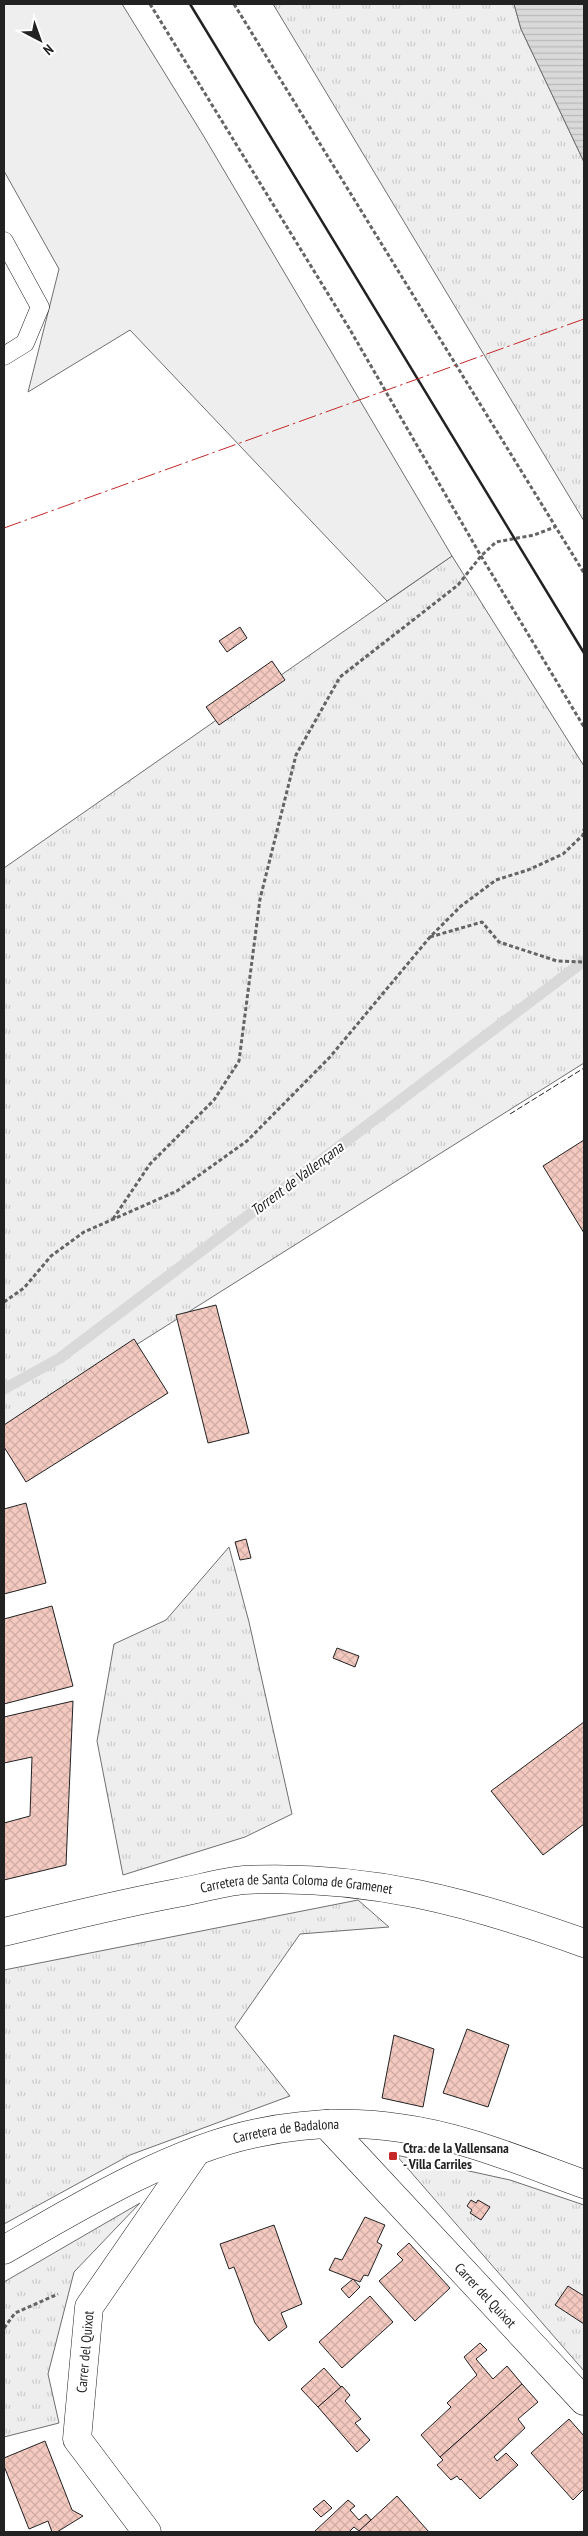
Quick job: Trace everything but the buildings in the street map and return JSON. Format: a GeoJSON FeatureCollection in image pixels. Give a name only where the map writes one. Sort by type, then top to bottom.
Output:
{"type":"FeatureCollection","features":[{"type":"Feature","properties":{"kind":"street","name":"Carretera de Santa Coloma de Gramenet"},"geometry":{"type":"LineString","coordinates":[[4,1932],[242,1880],[312,1880],[348,1882],[416,1892],[508,1916],[584,1943]]}},
{"type":"Feature","properties":{"kind":"street","name":"Carretera de Badalona"},"geometry":{"type":"LineString","coordinates":[[4,2250],[83,2205],[196,2152],[256,2133],[326,2124],[348,2122],[402,2128],[439,2136],[493,2152],[584,2184]]}},
{"type":"Feature","properties":{"kind":"street","name":"Carrer del Quixot"},"geometry":{"type":"LineString","coordinates":[[326,2124],[584,2401]]}},
{"type":"Feature","properties":{"kind":"street","name":"Carrer del Quixot"},"geometry":{"type":"LineString","coordinates":[[147,2532],[77,2439],[89,2307],[196,2152]]}},
{"type":"Feature","properties":{"kind":"lane"},"geometry":{"type":"LineString","coordinates":[[4,241],[40,307],[25,343],[4,356]]}},
{"type":"Feature","properties":{"kind":"path"},"geometry":{"type":"LineString","coordinates":[[150,4],[349,328],[481,556],[584,727]]}},
{"type":"Feature","properties":{"kind":"path"},"geometry":{"type":"LineString","coordinates":[[234,4],[584,573]]}},
{"type":"Feature","properties":{"kind":"path"},"geometry":{"type":"LineString","coordinates":[[113,1219],[150,1164],[214,1100],[239,1061],[260,900],[296,754],[340,677],[458,586],[481,556],[496,542],[534,535],[555,527]]}},
{"type":"Feature","properties":{"kind":"path"},"geometry":{"type":"LineString","coordinates":[[4,1302],[24,1288],[51,1256],[84,1232],[177,1191],[247,1140],[330,1057],[430,937],[462,906],[496,880],[528,870],[563,854],[584,835],[584,829]]}},
{"type":"Feature","properties":{"kind":"path"},"geometry":{"type":"LineString","coordinates":[[430,937],[482,922],[499,942],[557,961],[584,962]]}},
{"type":"Feature","properties":{"kind":"path"},"geometry":{"type":"LineString","coordinates":[[4,2328],[15,2313],[55,2294],[101,2290]]}},
{"type":"Feature","properties":{"kind":"green space"},"geometry":{"type":"Polygon","coordinates":[[[4,4],[122,4],[203,135],[452,556],[387,601],[130,330],[28,392],[59,269],[4,171],[4,4]]]}},
{"type":"Feature","properties":{"kind":"green space"},"geometry":{"type":"Polygon","coordinates":[[[273,4],[514,4],[521,29],[584,162],[584,521],[273,4]]]}},
{"type":"Feature","properties":{"kind":"green space"},"geometry":{"type":"Polygon","coordinates":[[[452,556],[584,766],[584,1063],[4,1428],[4,868],[452,556]]]}},
{"type":"Feature","properties":{"kind":"green space"},"geometry":{"type":"Polygon","coordinates":[[[229,1547],[249,1622],[292,1814],[245,1837],[123,1875],[97,1741],[114,1644],[166,1620],[229,1547]]]}},
{"type":"Feature","properties":{"kind":"green space"},"geometry":{"type":"Polygon","coordinates":[[[358,1900],[389,1927],[300,1934],[235,2027],[290,2096],[130,2155],[4,2224],[4,1970],[358,1900]]]}},
{"type":"Feature","properties":{"kind":"green space"},"geometry":{"type":"Polygon","coordinates":[[[396,2155],[510,2180],[584,2205],[584,2371],[396,2155]]]}},
{"type":"Feature","properties":{"kind":"green space"},"geometry":{"type":"Polygon","coordinates":[[[140,2203],[74,2272],[48,2374],[59,2423],[4,2437],[4,2282],[140,2203]]]}},
{"type":"Feature","properties":{"kind":"shaded area"},"geometry":{"type":"Polygon","coordinates":[[[514,4],[584,4],[584,162],[521,29],[514,4]]]}},
{"type":"Feature","properties":{"kind":"waterway","name":"Torrent de Vallençana"},"geometry":{"type":"LineString","coordinates":[[4,1389],[60,1358],[584,961]]}},
{"type":"Feature","properties":{"kind":"fence"},"geometry":{"type":"LineString","coordinates":[[510,1114],[584,1068]]}},
{"type":"Feature","properties":{"kind":"wall"},"geometry":{"type":"LineString","coordinates":[[190,4],[584,653]]}},
{"type":"Feature","properties":{"kind":"power"},"geometry":{"type":"LineString","coordinates":[[4,528],[584,319]]}},
{"type":"Feature","properties":{"kind":"place","name":"Ctra. de la Vallensana - Villa Carriles"},"geometry":{"type":"Point","coordinates":[393,2156]}}]}
